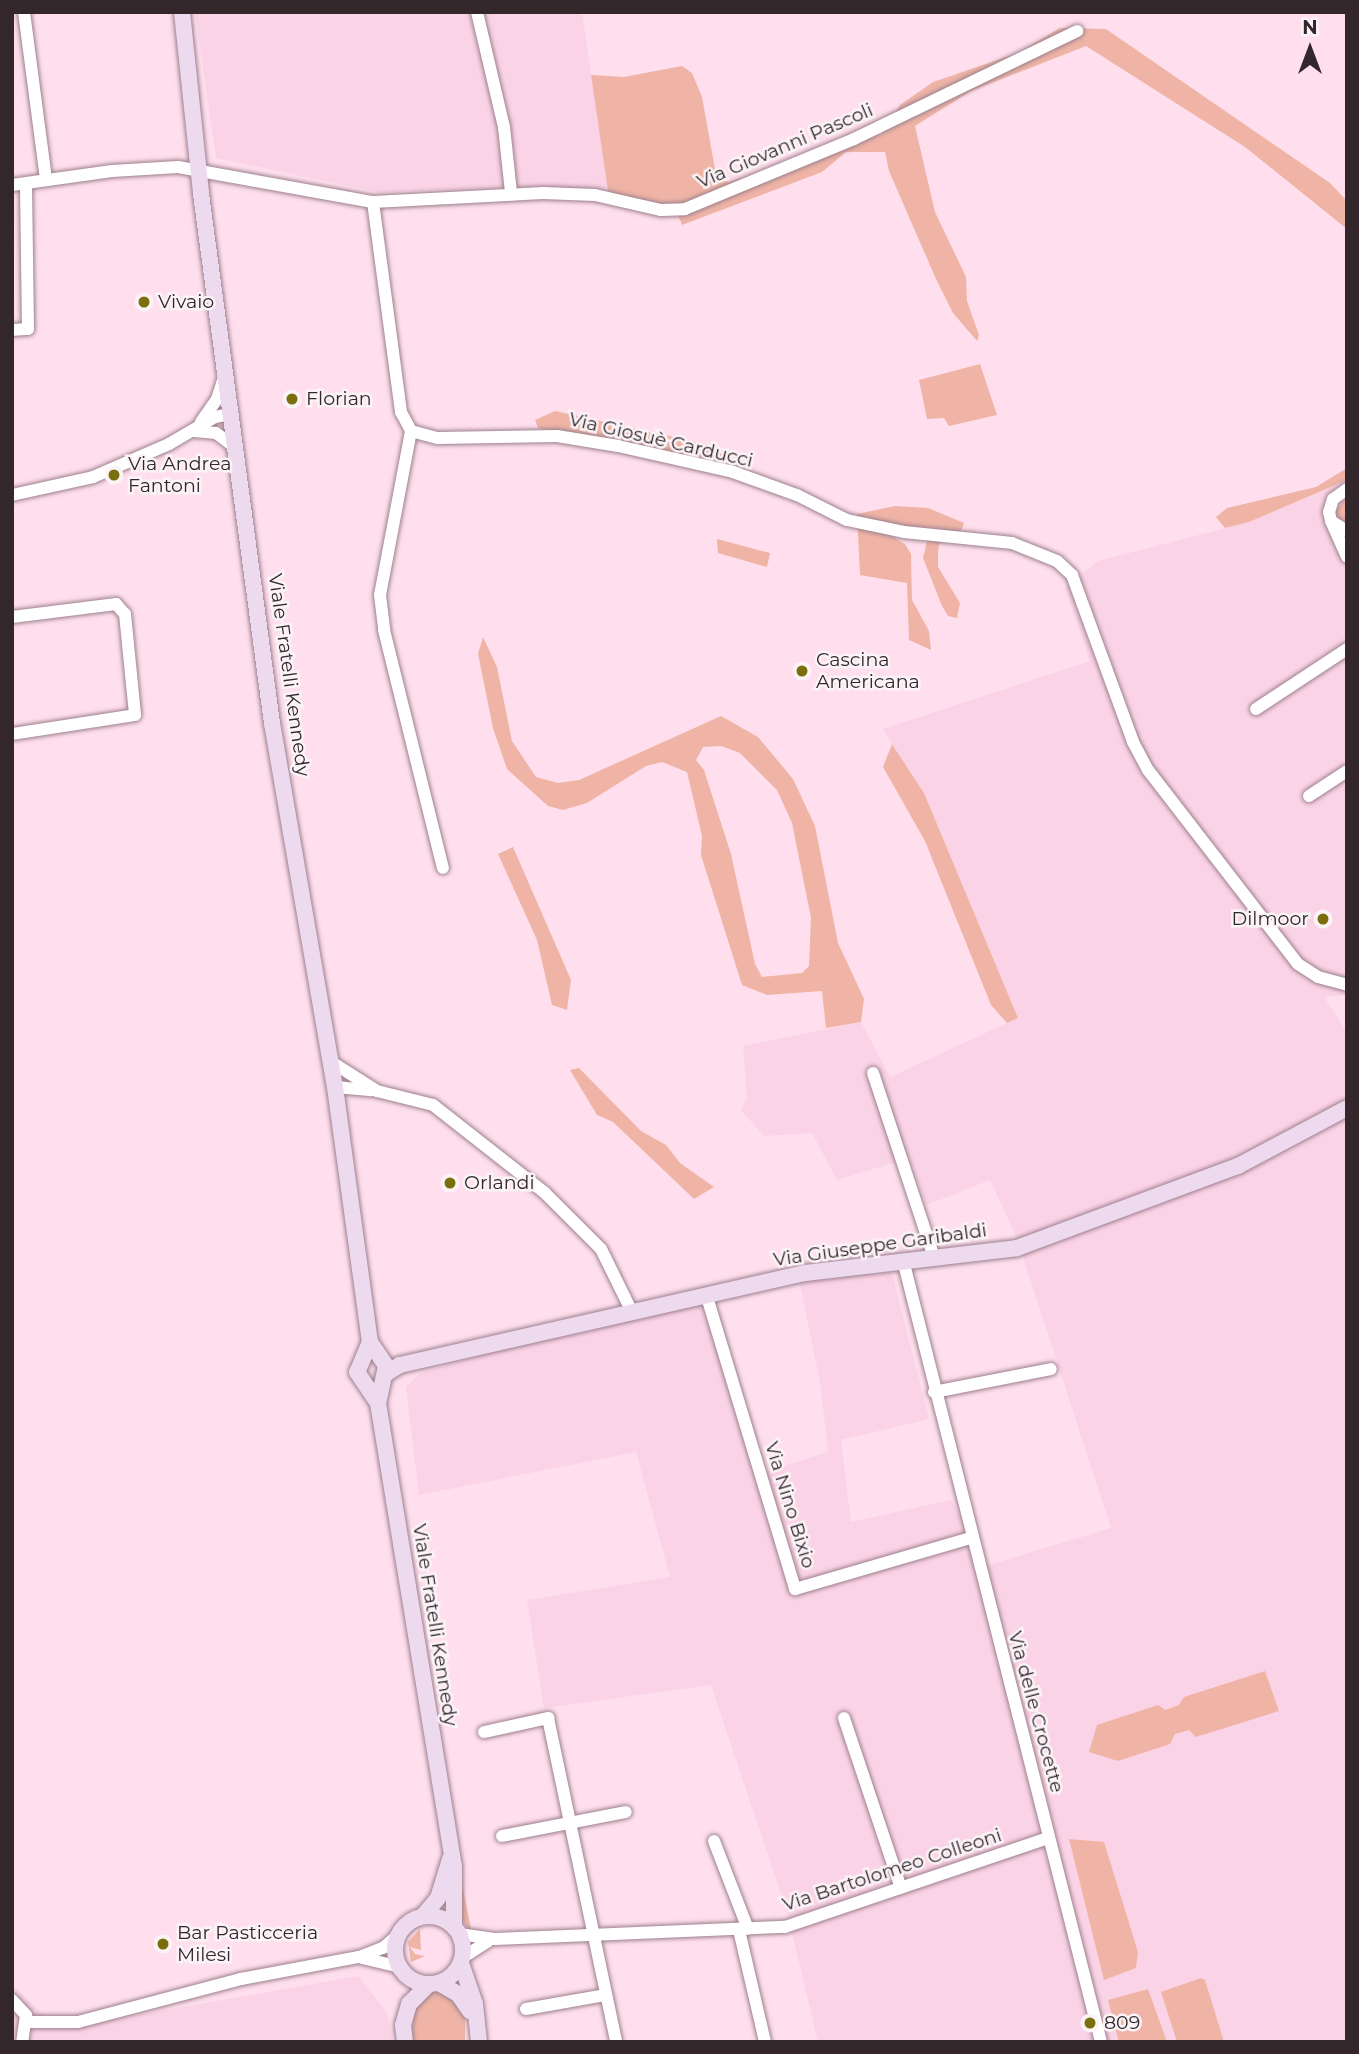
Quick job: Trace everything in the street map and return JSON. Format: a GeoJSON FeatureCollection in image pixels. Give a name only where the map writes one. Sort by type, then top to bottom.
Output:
{"type":"FeatureCollection","features":[{"type":"Feature","properties":{"kind":"street"},"geometry":{"type":"LineString","coordinates":[[24,12],[46,179]]}},
{"type":"Feature","properties":{"kind":"street","name":"Viale Fratelli Kennedy"},"geometry":{"type":"LineString","coordinates":[[182,12],[198,169],[272,723],[335,1087],[370,1342],[387,1368],[378,1403],[451,1853],[457,1931],[479,2042]]}},
{"type":"Feature","properties":{"kind":"street"},"geometry":{"type":"LineString","coordinates":[[477,12],[504,127],[511,193]]}},
{"type":"Feature","properties":{"kind":"street","name":"Via Giovanni Pascoli"},"geometry":{"type":"LineString","coordinates":[[12,185],[112,171],[198,169],[373,202],[511,193],[595,195],[661,210],[685,209],[855,139],[1077,31]]}},
{"type":"Feature","properties":{"kind":"street"},"geometry":{"type":"LineString","coordinates":[[12,330],[29,329],[26,184]]}},
{"type":"Feature","properties":{"kind":"street"},"geometry":{"type":"LineString","coordinates":[[373,202],[401,412],[411,430],[380,596],[384,630],[443,867]]}},
{"type":"Feature","properties":{"kind":"street"},"geometry":{"type":"LineString","coordinates":[[194,431],[217,399],[226,370]]}},
{"type":"Feature","properties":{"kind":"street"},"geometry":{"type":"LineString","coordinates":[[12,495],[93,477],[194,431],[215,416],[231,414]]}},
{"type":"Feature","properties":{"kind":"street","name":"Via Giosuè Carducci"},"geometry":{"type":"LineString","coordinates":[[411,430],[438,438],[557,436],[618,446],[733,472],[797,495],[848,520],[904,532],[1012,543],[1057,561],[1072,575],[1118,704],[1147,770],[1298,964],[1318,977],[1347,985]]}},
{"type":"Feature","properties":{"kind":"street"},"geometry":{"type":"LineString","coordinates":[[194,431],[216,433],[236,447]]}},
{"type":"Feature","properties":{"kind":"street"},"geometry":{"type":"LineString","coordinates":[[1347,489],[1333,499],[1331,521],[1347,557]]}},
{"type":"Feature","properties":{"kind":"street"},"geometry":{"type":"LineString","coordinates":[[1331,521],[1347,531]]}},
{"type":"Feature","properties":{"kind":"street"},"geometry":{"type":"LineString","coordinates":[[12,617],[116,604],[125,614],[135,715],[12,734]]}},
{"type":"Feature","properties":{"kind":"street"},"geometry":{"type":"LineString","coordinates":[[1256,709],[1347,649]]}},
{"type":"Feature","properties":{"kind":"street"},"geometry":{"type":"LineString","coordinates":[[1309,796],[1347,771]]}},
{"type":"Feature","properties":{"kind":"street"},"geometry":{"type":"LineString","coordinates":[[330,1061],[377,1091]]}},
{"type":"Feature","properties":{"kind":"street"},"geometry":{"type":"LineString","coordinates":[[873,1073],[934,1257]]}},
{"type":"Feature","properties":{"kind":"street"},"geometry":{"type":"LineString","coordinates":[[335,1087],[377,1091],[433,1105],[544,1192],[600,1249],[633,1314]]}},
{"type":"Feature","properties":{"kind":"street","name":"Via Giuseppe Garibaldi"},"geometry":{"type":"LineString","coordinates":[[387,1368],[805,1273],[1017,1248],[1142,1204],[1238,1166],[1347,1108]]}},
{"type":"Feature","properties":{"kind":"street","name":"Via delle Crocette"},"geometry":{"type":"LineString","coordinates":[[902,1260],[933,1392],[1101,2042]]}},
{"type":"Feature","properties":{"kind":"street","name":"Via Nino Bixio"},"geometry":{"type":"LineString","coordinates":[[707,1297],[795,1589],[971,1538]]}},
{"type":"Feature","properties":{"kind":"street"},"geometry":{"type":"LineString","coordinates":[[361,1361],[371,1356],[387,1368],[373,1386],[362,1382],[357,1372],[361,1361],[370,1342]]}},
{"type":"Feature","properties":{"kind":"street"},"geometry":{"type":"LineString","coordinates":[[933,1392],[1051,1369]]}},
{"type":"Feature","properties":{"kind":"street","name":"Viale Fratelli Kennedy"},"geometry":{"type":"LineString","coordinates":[[362,1382],[378,1403]]}},
{"type":"Feature","properties":{"kind":"street"},"geometry":{"type":"LineString","coordinates":[[484,1732],[548,1718],[590,1932],[616,2042]]}},
{"type":"Feature","properties":{"kind":"street"},"geometry":{"type":"LineString","coordinates":[[844,1718],[901,1888]]}},
{"type":"Feature","properties":{"kind":"street"},"geometry":{"type":"LineString","coordinates":[[502,1836],[626,1812]]}},
{"type":"Feature","properties":{"kind":"street","name":"Via Bartolomeo Colleoni"},"geometry":{"type":"LineString","coordinates":[[495,1940],[590,1932],[785,1927],[1048,1838]]}},
{"type":"Feature","properties":{"kind":"street"},"geometry":{"type":"LineString","coordinates":[[714,1841],[744,1929],[765,2042]]}},
{"type":"Feature","properties":{"kind":"street","name":"Viale Fratelli Kennedy"},"geometry":{"type":"LineString","coordinates":[[397,1936],[408,1923],[423,1916],[438,1898],[451,1853]]}},
{"type":"Feature","properties":{"kind":"street"},"geometry":{"type":"LineString","coordinates":[[423,1916],[438,1917],[457,1931],[495,1940]]}},
{"type":"Feature","properties":{"kind":"street"},"geometry":{"type":"LineString","coordinates":[[28,2022],[78,2022],[241,1979],[359,1957],[383,1948],[397,1936]]}},
{"type":"Feature","properties":{"kind":"street"},"geometry":{"type":"LineString","coordinates":[[397,1936],[399,1968],[405,1990],[399,2023],[404,2038]]}},
{"type":"Feature","properties":{"kind":"street"},"geometry":{"type":"LineString","coordinates":[[404,2038],[409,2004],[480,1943],[495,1940]]}},
{"type":"Feature","properties":{"kind":"street"},"geometry":{"type":"LineString","coordinates":[[359,1957],[399,1968]]}},
{"type":"Feature","properties":{"kind":"street","name":"Viale Fratelli Kennedy"},"geometry":{"type":"LineString","coordinates":[[399,1968],[411,1980],[434,1984],[458,1994],[476,2021]]}},
{"type":"Feature","properties":{"kind":"street"},"geometry":{"type":"LineString","coordinates":[[526,2009],[605,1995]]}},
{"type":"Feature","properties":{"kind":"street"},"geometry":{"type":"LineString","coordinates":[[12,2000],[28,2022]]}},
{"type":"Feature","properties":{"kind":"street"},"geometry":{"type":"LineString","coordinates":[[22,2042],[28,2022]]}},
{"type":"Feature","properties":{"kind":"shaded area"},"geometry":{"type":"Polygon","coordinates":[[[195,12],[582,12],[608,191],[522,187],[378,192],[216,158],[195,12]]]}},
{"type":"Feature","properties":{"kind":"shaded area"},"geometry":{"type":"Polygon","coordinates":[[[1060,28],[1106,29],[1330,183],[1347,201],[1347,229],[1245,147],[1086,46],[971,91],[915,126],[935,212],[966,277],[967,301],[979,335],[977,341],[953,313],[936,279],[889,171],[885,152],[846,152],[822,172],[682,225],[674,205],[640,202],[608,191],[591,75],[624,77],[682,66],[692,73],[702,97],[717,180],[729,182],[882,134],[900,105],[933,82],[1018,53],[1060,28]]]}},
{"type":"Feature","properties":{"kind":"shaded area"},"geometry":{"type":"Polygon","coordinates":[[[980,364],[997,415],[949,426],[944,418],[927,419],[919,380],[980,364]]]}},
{"type":"Feature","properties":{"kind":"shaded area"},"geometry":{"type":"Polygon","coordinates":[[[555,411],[706,444],[717,448],[726,462],[538,428],[535,420],[555,411]]]}},
{"type":"Feature","properties":{"kind":"shaded area"},"geometry":{"type":"Polygon","coordinates":[[[1347,468],[1347,480],[1249,522],[1225,528],[1216,517],[1227,508],[1316,487],[1347,468]]]}},
{"type":"Feature","properties":{"kind":"shaded area"},"geometry":{"type":"Polygon","coordinates":[[[1347,480],[1347,995],[1324,997],[1347,1033],[1347,2041],[818,2042],[787,1912],[711,1685],[544,1708],[527,1600],[670,1577],[636,1452],[419,1495],[406,1387],[420,1373],[491,1352],[715,1301],[766,1472],[828,1452],[820,1382],[799,1279],[892,1273],[929,1419],[841,1440],[851,1522],[951,1500],[989,1565],[1111,1528],[1016,1236],[990,1180],[927,1205],[909,1158],[837,1180],[812,1133],[764,1136],[741,1110],[747,1098],[743,1046],[861,1022],[890,1077],[1018,1018],[924,793],[883,729],[1090,661],[1065,587],[1098,561],[1249,522],[1347,480]]]}},
{"type":"Feature","properties":{"kind":"shaded area"},"geometry":{"type":"Polygon","coordinates":[[[1347,497],[1347,526],[1337,518],[1336,510],[1347,497]]]}},
{"type":"Feature","properties":{"kind":"shaded area"},"geometry":{"type":"Polygon","coordinates":[[[895,506],[928,508],[964,523],[960,534],[951,533],[939,545],[938,554],[938,567],[960,603],[957,618],[948,616],[942,606],[923,558],[930,529],[888,525],[888,534],[905,544],[911,554],[912,600],[929,631],[931,650],[909,640],[907,583],[860,575],[857,514],[895,506]]]}},
{"type":"Feature","properties":{"kind":"shaded area"},"geometry":{"type":"Polygon","coordinates":[[[717,539],[770,553],[767,567],[718,553],[717,539]]]}},
{"type":"Feature","properties":{"kind":"shaded area"},"geometry":{"type":"Polygon","coordinates":[[[483,637],[497,667],[512,741],[536,777],[558,783],[579,780],[721,716],[758,737],[793,779],[815,826],[838,943],[864,999],[861,1022],[826,1028],[822,991],[767,995],[742,985],[701,855],[702,836],[687,772],[662,762],[646,766],[587,803],[563,810],[548,806],[507,769],[493,728],[478,654],[483,637]],[[721,746],[703,747],[696,760],[704,770],[731,854],[755,964],[762,977],[802,973],[809,966],[811,918],[792,823],[777,790],[740,753],[721,746]]]}},
{"type":"Feature","properties":{"kind":"shaded area"},"geometry":{"type":"Polygon","coordinates":[[[892,744],[924,793],[1018,1018],[1007,1023],[991,1005],[925,841],[883,767],[892,744]]]}},
{"type":"Feature","properties":{"kind":"shaded area"},"geometry":{"type":"Polygon","coordinates":[[[513,847],[571,980],[567,1010],[552,1005],[537,940],[498,854],[513,847]]]}},
{"type":"Feature","properties":{"kind":"shaded area"},"geometry":{"type":"Polygon","coordinates":[[[579,1068],[641,1131],[666,1145],[680,1163],[714,1187],[694,1199],[613,1122],[597,1115],[570,1070],[579,1068]]]}},
{"type":"Feature","properties":{"kind":"shaded area"},"geometry":{"type":"Polygon","coordinates":[[[1265,1671],[1279,1711],[1196,1737],[1189,1730],[1175,1734],[1170,1744],[1118,1761],[1089,1752],[1097,1725],[1158,1705],[1165,1710],[1179,1705],[1184,1697],[1265,1671]]]}},
{"type":"Feature","properties":{"kind":"shaded area"},"geometry":{"type":"Polygon","coordinates":[[[1069,1839],[1104,1842],[1138,1952],[1136,1968],[1104,1980],[1069,1839]]]}},
{"type":"Feature","properties":{"kind":"shaded area"},"geometry":{"type":"Polygon","coordinates":[[[460,1873],[472,1934],[460,1917],[460,1873]]]}},
{"type":"Feature","properties":{"kind":"shaded area"},"geometry":{"type":"Polygon","coordinates":[[[420,1929],[421,1950],[410,1947],[415,1954],[425,1956],[411,1962],[408,1942],[420,1929]]]}},
{"type":"Feature","properties":{"kind":"shaded area"},"geometry":{"type":"Polygon","coordinates":[[[358,1976],[387,2013],[393,2042],[12,2042],[12,1985],[59,2029],[358,1976]]]}},
{"type":"Feature","properties":{"kind":"shaded area"},"geometry":{"type":"Polygon","coordinates":[[[1201,1978],[1205,1980],[1224,2042],[1177,2042],[1161,1992],[1201,1978]]]}},
{"type":"Feature","properties":{"kind":"shaded area"},"geometry":{"type":"Polygon","coordinates":[[[1148,1989],[1167,2042],[1119,2042],[1108,2000],[1148,1989]]]}},
{"type":"Feature","properties":{"kind":"shaded area"},"geometry":{"type":"Polygon","coordinates":[[[433,1990],[442,1990],[465,2008],[465,2042],[412,2042],[413,2005],[433,1990]]]}},
{"type":"Feature","properties":{"kind":"place","name":"Vivaio"},"geometry":{"type":"Point","coordinates":[144,302]}},
{"type":"Feature","properties":{"kind":"place","name":"Florian"},"geometry":{"type":"Point","coordinates":[292,399]}},
{"type":"Feature","properties":{"kind":"place","name":"Via Andrea Fantoni"},"geometry":{"type":"Point","coordinates":[114,475]}},
{"type":"Feature","properties":{"kind":"place","name":"Cascina Americana"},"geometry":{"type":"Point","coordinates":[802,671]}},
{"type":"Feature","properties":{"kind":"place","name":"Dilmoor"},"geometry":{"type":"Point","coordinates":[1323,919]}},
{"type":"Feature","properties":{"kind":"place","name":"Orlandi"},"geometry":{"type":"Point","coordinates":[450,1183]}},
{"type":"Feature","properties":{"kind":"place","name":"Bar Pasticceria Milesi"},"geometry":{"type":"Point","coordinates":[163,1944]}},
{"type":"Feature","properties":{"kind":"place","name":"809"},"geometry":{"type":"Point","coordinates":[1090,2023]}}]}
